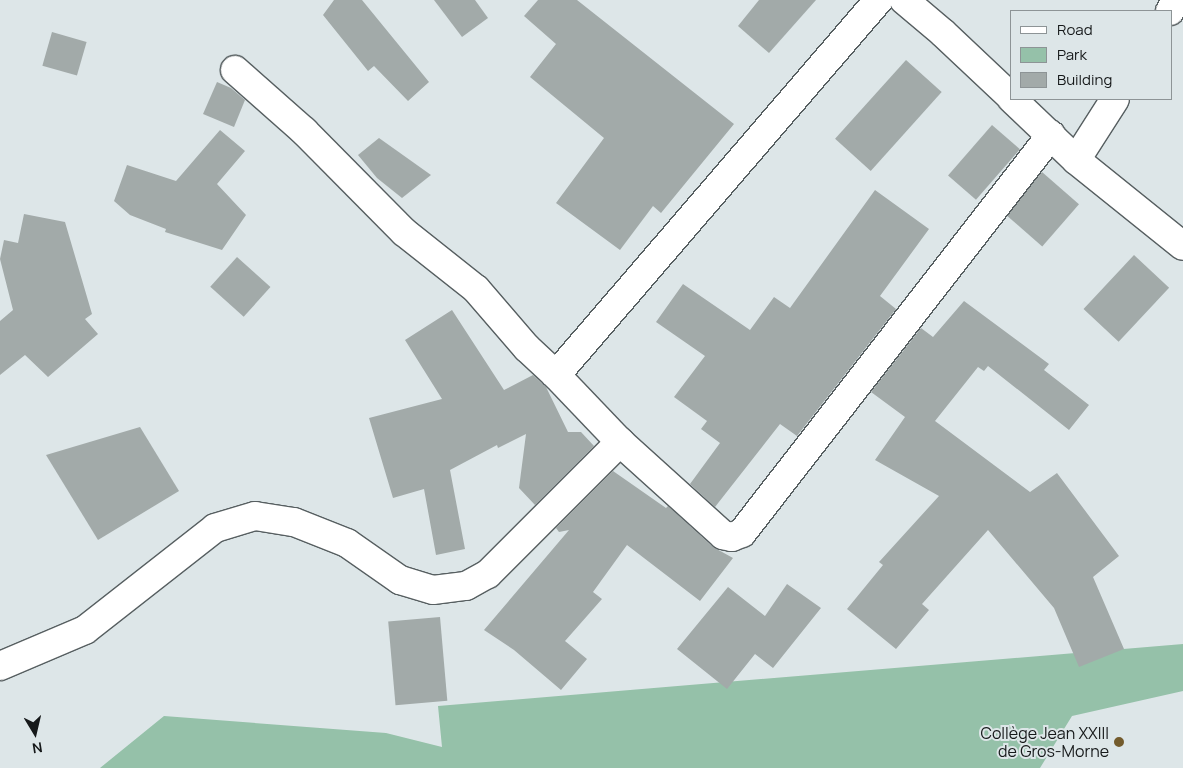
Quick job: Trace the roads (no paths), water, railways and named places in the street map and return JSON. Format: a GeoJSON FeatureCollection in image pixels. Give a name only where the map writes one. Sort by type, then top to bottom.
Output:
{"type":"FeatureCollection","features":[{"type":"Feature","properties":{"kind":"street"},"geometry":{"type":"LineString","coordinates":[[556,375],[879,0]]}},
{"type":"Feature","properties":{"kind":"street"},"geometry":{"type":"LineString","coordinates":[[904,0],[943,33],[1010,96]]}},
{"type":"Feature","properties":{"kind":"street"},"geometry":{"type":"LineString","coordinates":[[235,70],[304,131],[404,232],[476,289],[528,348],[620,442],[723,535],[732,537],[742,533],[1051,135]]}},
{"type":"Feature","properties":{"kind":"street"},"geometry":{"type":"LineString","coordinates":[[1014,100],[1076,160],[1183,246]]}},
{"type":"Feature","properties":{"kind":"street"},"geometry":{"type":"LineString","coordinates":[[1076,160],[1114,100]]}},
{"type":"Feature","properties":{"kind":"street"},"geometry":{"type":"LineString","coordinates":[[0,666],[85,630],[215,528],[255,516],[294,522],[347,542],[400,580],[434,590],[466,586],[488,574],[620,442]]}},
{"type":"Feature","properties":{"kind":"place","name":"Collège Jean XXIII de Gros-Morne"},"geometry":{"type":"Point","coordinates":[1119,742]}}]}
